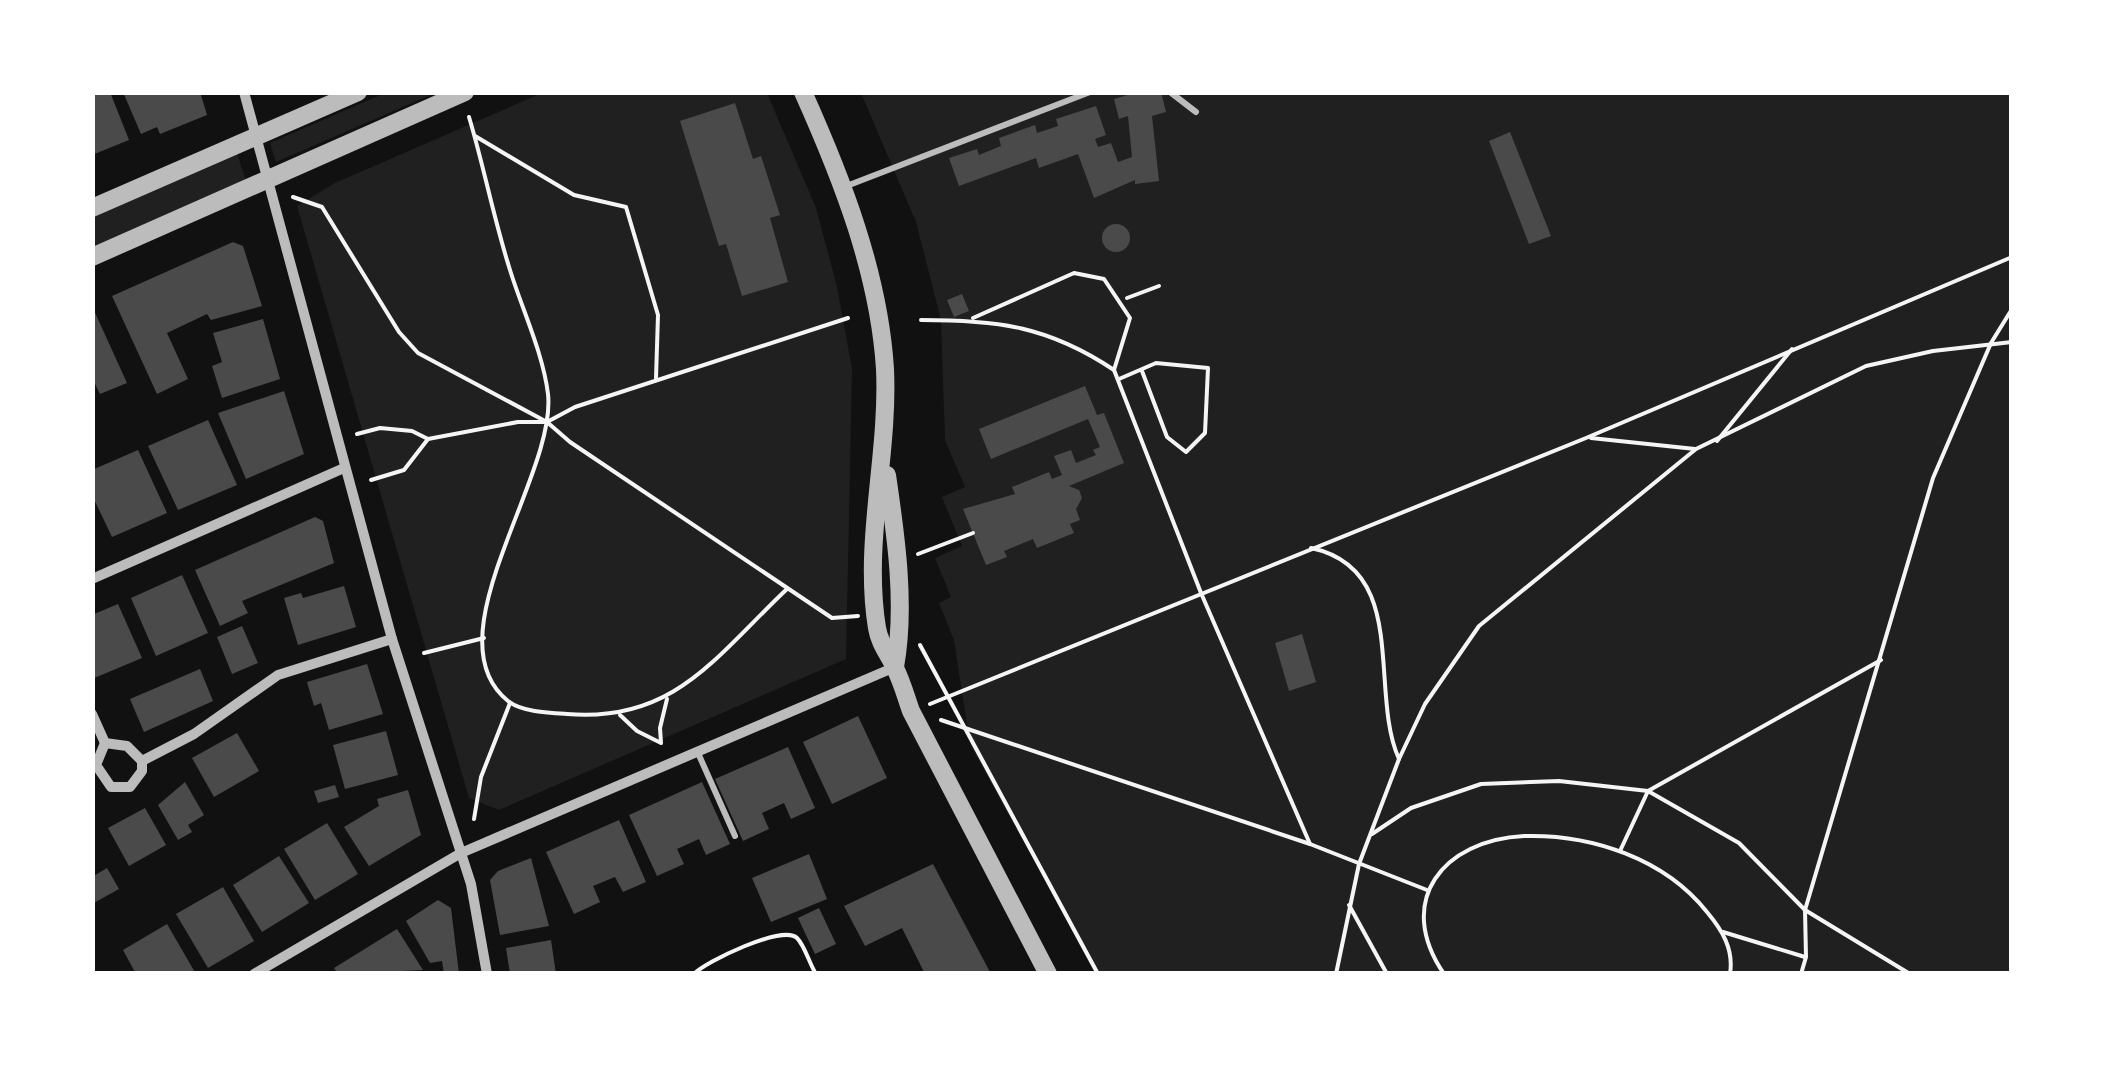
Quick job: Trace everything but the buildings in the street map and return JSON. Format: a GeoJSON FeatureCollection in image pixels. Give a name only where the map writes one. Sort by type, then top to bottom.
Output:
{"type":"FeatureCollection","features":[{"type":"Feature","properties":{"kind":"street"},"geometry":{"type":"LineString","coordinates":[[244,92],[392,639],[471,884],[488,974]]}},
{"type":"Feature","properties":{"kind":"street"},"geometry":{"type":"LineString","coordinates":[[92,208],[358,92]]}},
{"type":"Feature","properties":{"kind":"street"},"geometry":{"type":"LineString","coordinates":[[92,256],[465,92]]}},
{"type":"Feature","properties":{"kind":"street"},"geometry":{"type":"LineString","coordinates":[[803,92],[843,188],[877,309],[884,368],[884,460],[894,520],[899,645],[895,668],[911,711],[1048,974]]}},
{"type":"Feature","properties":{"kind":"street"},"geometry":{"type":"LineString","coordinates":[[92,579],[344,468]]}},
{"type":"Feature","properties":{"kind":"street"},"geometry":{"type":"LineString","coordinates":[[142,761],[194,734],[278,675],[392,639]]}},
{"type":"Feature","properties":{"kind":"street"},"geometry":{"type":"LineString","coordinates":[[254,974],[460,852],[895,668]]}},
{"type":"Feature","properties":{"kind":"street"},"geometry":{"type":"LineString","coordinates":[[92,714],[105,743],[96,765],[111,787],[130,787],[142,770],[142,761],[127,746],[105,743]]}},
{"type":"Feature","properties":{"kind":"lane"},"geometry":{"type":"LineString","coordinates":[[843,188],[1090,92]]}},
{"type":"Feature","properties":{"kind":"lane"},"geometry":{"type":"LineString","coordinates":[[1170,92],[1196,112]]}},
{"type":"Feature","properties":{"kind":"lane"},"geometry":{"type":"LineString","coordinates":[[697,752],[735,836]]}},
{"type":"Feature","properties":{"kind":"path"},"geometry":{"type":"LineString","coordinates":[[469,117],[548,392],[543,452],[490,584],[484,664],[492,682],[510,703],[552,713],[618,713],[668,699],[787,590]]}},
{"type":"Feature","properties":{"kind":"path"},"geometry":{"type":"LineString","coordinates":[[475,136],[574,196],[626,206],[658,315],[656,380]]}},
{"type":"Feature","properties":{"kind":"path"},"geometry":{"type":"LineString","coordinates":[[293,197],[322,207],[400,332],[418,354],[548,422],[570,442],[832,618],[858,616]]}},
{"type":"Feature","properties":{"kind":"path"},"geometry":{"type":"LineString","coordinates":[[911,711],[1586,438],[2012,257]]}},
{"type":"Feature","properties":{"kind":"path"},"geometry":{"type":"LineString","coordinates":[[973,318],[1074,273],[1104,278],[1130,318],[1114,370]]}},
{"type":"Feature","properties":{"kind":"path"},"geometry":{"type":"LineString","coordinates":[[1127,298],[1159,286]]}},
{"type":"Feature","properties":{"kind":"path"},"geometry":{"type":"LineString","coordinates":[[1801,974],[1806,957],[1805,910],[1933,478],[1991,343],[2012,309]]}},
{"type":"Feature","properties":{"kind":"path"},"geometry":{"type":"LineString","coordinates":[[357,434],[380,428],[412,431],[428,438],[518,422],[548,422],[575,408],[848,318]]}},
{"type":"Feature","properties":{"kind":"path"},"geometry":{"type":"LineString","coordinates":[[921,320],[973,318],[1027,326],[1114,370],[1201,592],[1310,844]]}},
{"type":"Feature","properties":{"kind":"path"},"geometry":{"type":"LineString","coordinates":[[1336,974],[1360,864],[1399,759],[1425,704],[1479,626],[1696,449],[1866,366],[2012,342]]}},
{"type":"Feature","properties":{"kind":"path"},"geometry":{"type":"LineString","coordinates":[[1717,441],[1794,348]]}},
{"type":"Feature","properties":{"kind":"path"},"geometry":{"type":"LineString","coordinates":[[1119,379],[1156,363],[1208,368],[1205,433],[1186,452],[1166,437],[1142,371]]}},
{"type":"Feature","properties":{"kind":"path"},"geometry":{"type":"LineString","coordinates":[[371,480],[404,470],[428,438]]}},
{"type":"Feature","properties":{"kind":"path"},"geometry":{"type":"LineString","coordinates":[[1586,438],[1696,449]]}},
{"type":"Feature","properties":{"kind":"path"},"geometry":{"type":"LineString","coordinates":[[914,556],[973,534]]}},
{"type":"Feature","properties":{"kind":"path"},"geometry":{"type":"LineString","coordinates":[[1311,548],[1331,552],[1364,576],[1378,619],[1399,759]]}},
{"type":"Feature","properties":{"kind":"path"},"geometry":{"type":"LineString","coordinates":[[424,653],[484,638]]}},
{"type":"Feature","properties":{"kind":"path"},"geometry":{"type":"LineString","coordinates":[[919,644],[1098,974]]}},
{"type":"Feature","properties":{"kind":"path"},"geometry":{"type":"LineString","coordinates":[[1620,851],[1648,791],[1881,660]]}},
{"type":"Feature","properties":{"kind":"path"},"geometry":{"type":"LineString","coordinates":[[618,713],[636,731],[661,742],[660,728],[668,699]]}},
{"type":"Feature","properties":{"kind":"path"},"geometry":{"type":"LineString","coordinates":[[474,819],[481,777],[510,703]]}},
{"type":"Feature","properties":{"kind":"path"},"geometry":{"type":"LineString","coordinates":[[911,711],[1310,844],[1427,890]]}},
{"type":"Feature","properties":{"kind":"path"},"geometry":{"type":"LineString","coordinates":[[1370,835],[1411,808],[1482,784],[1559,781],[1648,791],[1738,843],[1805,910],[1910,974]]}},
{"type":"Feature","properties":{"kind":"path"},"geometry":{"type":"LineString","coordinates":[[1444,974],[1422,937],[1420,920],[1427,890],[1440,870],[1468,852],[1522,836],[1571,839],[1620,851],[1688,887],[1723,932],[1732,961],[1730,974]]}},
{"type":"Feature","properties":{"kind":"path"},"geometry":{"type":"LineString","coordinates":[[1350,905],[1388,974]]}},
{"type":"Feature","properties":{"kind":"path"},"geometry":{"type":"LineString","coordinates":[[1723,932],[1806,957]]}},
{"type":"Feature","properties":{"kind":"path"},"geometry":{"type":"LineString","coordinates":[[694,974],[766,937],[787,933],[797,938],[816,974]]}},
{"type":"Feature","properties":{"kind":"shaded area"},"geometry":{"type":"Polygon","coordinates":[[[385,93],[435,93],[276,162],[270,143],[385,93]]]}},
{"type":"Feature","properties":{"kind":"shaded area"},"geometry":{"type":"Polygon","coordinates":[[[542,93],[767,93],[816,208],[837,287],[852,369],[846,659],[499,810],[469,798],[297,206],[335,183],[542,93]]]}},
{"type":"Feature","properties":{"kind":"shaded area"},"geometry":{"type":"Polygon","coordinates":[[[861,93],[2011,93],[2011,973],[1095,973],[970,744],[954,640],[939,603],[951,597],[935,558],[962,546],[942,497],[965,487],[945,440],[941,320],[916,222],[861,93]]]}},
{"type":"Feature","properties":{"kind":"shaded area"},"geometry":{"type":"Polygon","coordinates":[[[237,153],[246,181],[93,248],[92,216],[237,153]]]}}]}
